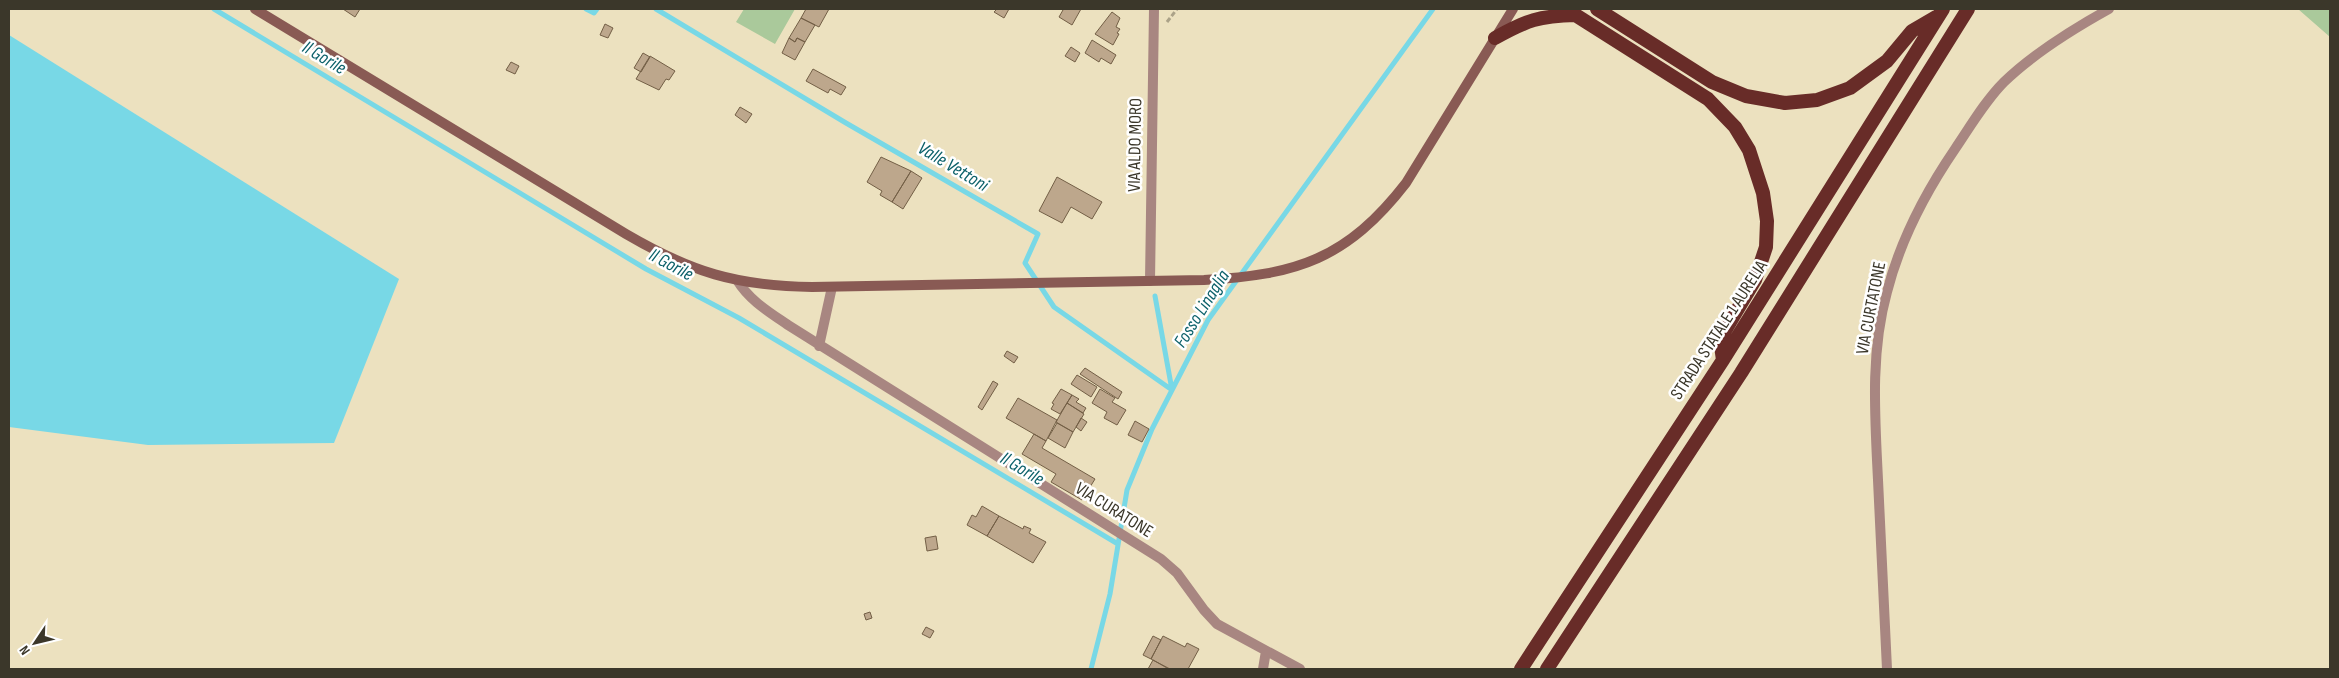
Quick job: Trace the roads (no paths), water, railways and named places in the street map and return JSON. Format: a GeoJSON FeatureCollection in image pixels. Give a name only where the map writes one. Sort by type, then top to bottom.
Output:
{"type":"FeatureCollection","features":[{"type":"Feature","properties":{"kind":"highway"},"geometry":{"type":"LineString","coordinates":[[1597,9],[1712,82],[1753,98],[1796,104],[1829,97],[1860,82],[1887,61],[1912,31],[1941,12]]}},
{"type":"Feature","properties":{"kind":"highway"},"geometry":{"type":"LineString","coordinates":[[1547,669],[1741,373],[1968,9]]}},
{"type":"Feature","properties":{"kind":"highway"},"geometry":{"type":"LineString","coordinates":[[1495,38],[1536,18],[1571,12],[1708,99],[1735,127],[1752,157],[1766,210],[1766,247],[1755,280],[1720,339],[1723,360]]}},
{"type":"Feature","properties":{"kind":"highway","name":"STRADA STATALE 1 AURELIA"},"geometry":{"type":"LineString","coordinates":[[1521,669],[1723,360],[1941,12]]}},
{"type":"Feature","properties":{"kind":"main road"},"geometry":{"type":"LineString","coordinates":[[255,9],[653,250],[694,269],[737,280],[787,287],[1204,280],[1282,272],[1324,256],[1368,225],[1406,183],[1513,9]]}},
{"type":"Feature","properties":{"kind":"street","name":"VIA ALDO MORO"},"geometry":{"type":"LineString","coordinates":[[1150,281],[1154,9]]}},
{"type":"Feature","properties":{"kind":"street","name":"VIA CURTATONE"},"geometry":{"type":"LineString","coordinates":[[1887,669],[1875,441],[1875,376],[1884,304],[1897,257],[1943,166],[1982,109],[2004,83],[2051,45],[2110,9]]}},
{"type":"Feature","properties":{"kind":"street","name":"VIA CURATONE"},"geometry":{"type":"LineString","coordinates":[[737,280],[744,291],[756,302],[819,346],[1169,564],[1217,624],[1300,669]]}},
{"type":"Feature","properties":{"kind":"street"},"geometry":{"type":"LineString","coordinates":[[819,346],[832,287]]}},
{"type":"Feature","properties":{"kind":"street"},"geometry":{"type":"LineString","coordinates":[[1263,669],[1266,651]]}},
{"type":"Feature","properties":{"kind":"water"},"geometry":{"type":"Polygon","coordinates":[[[9,35],[399,279],[334,443],[148,445],[9,427],[9,35]]]}},
{"type":"Feature","properties":{"kind":"waterway","name":"Il Gorile"},"geometry":{"type":"LineString","coordinates":[[214,9],[646,269],[739,318],[1118,544]]}},
{"type":"Feature","properties":{"kind":"waterway","name":"Valle Vettoni"},"geometry":{"type":"LineString","coordinates":[[586,9],[594,13],[597,9]]}},
{"type":"Feature","properties":{"kind":"waterway","name":"Valle Vettoni"},"geometry":{"type":"LineString","coordinates":[[656,9],[846,123],[1038,234],[1025,263],[1054,307],[1172,390]]}},
{"type":"Feature","properties":{"kind":"waterway","name":"Fosso Linaglia"},"geometry":{"type":"LineString","coordinates":[[1091,669],[1110,594],[1127,490],[1152,429],[1208,320],[1433,9]]}},
{"type":"Feature","properties":{"kind":"waterway"},"geometry":{"type":"LineString","coordinates":[[1155,296],[1172,390]]}}]}
